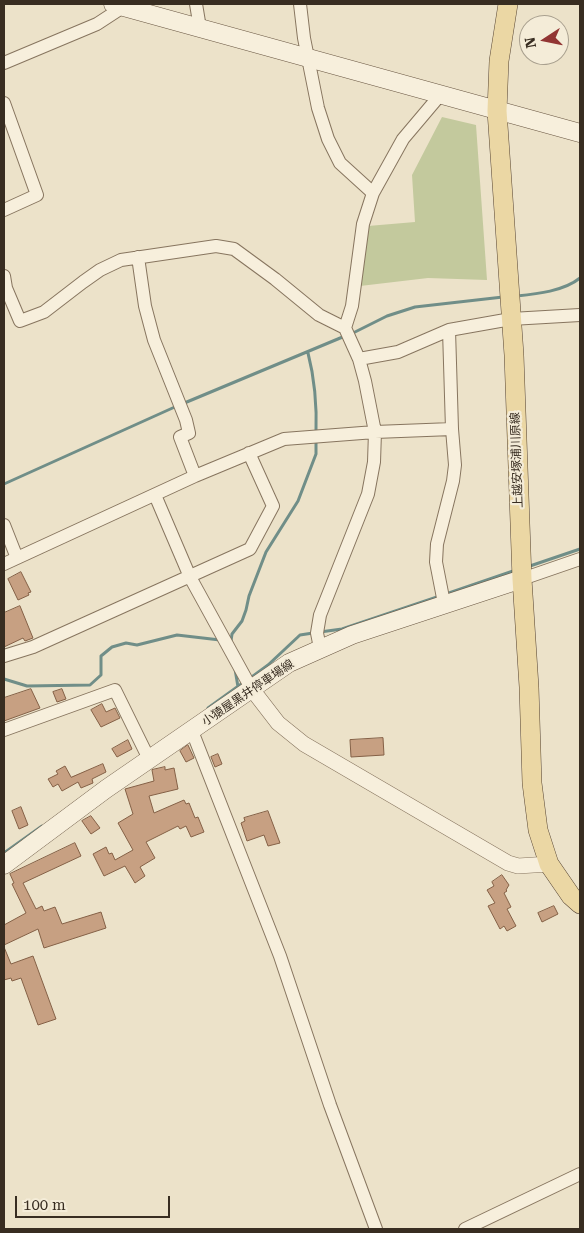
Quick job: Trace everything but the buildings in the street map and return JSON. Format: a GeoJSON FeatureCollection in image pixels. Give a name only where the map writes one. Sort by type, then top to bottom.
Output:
{"type":"FeatureCollection","features":[{"type":"Feature","properties":{"kind":"main road","name":"上越安塚浦川原線"},"geometry":{"type":"LineString","coordinates":[[508,4],[499,61],[497,110],[511,319],[522,579],[535,808],[538,830],[549,864],[571,896],[580,904]]}},
{"type":"Feature","properties":{"kind":"main road"},"geometry":{"type":"LineString","coordinates":[[118,5],[580,133]]}},
{"type":"Feature","properties":{"kind":"main road","name":"小猿屋黒井停車場線"},"geometry":{"type":"LineString","coordinates":[[4,865],[45,833],[149,759],[289,663],[352,635],[444,603],[522,579]]}},
{"type":"Feature","properties":{"kind":"street"},"geometry":{"type":"LineString","coordinates":[[196,4],[200,28]]}},
{"type":"Feature","properties":{"kind":"street"},"geometry":{"type":"LineString","coordinates":[[300,4],[318,108],[328,139],[340,163],[373,192]]}},
{"type":"Feature","properties":{"kind":"street"},"geometry":{"type":"LineString","coordinates":[[4,63],[97,24],[118,5]]}},
{"type":"Feature","properties":{"kind":"street"},"geometry":{"type":"LineString","coordinates":[[345,328],[352,306],[363,224],[373,192],[403,139],[441,94]]}},
{"type":"Feature","properties":{"kind":"street"},"geometry":{"type":"LineString","coordinates":[[4,103],[37,195],[4,210]]}},
{"type":"Feature","properties":{"kind":"street"},"geometry":{"type":"LineString","coordinates":[[4,276],[6,288],[20,321],[44,312],[100,270],[121,260],[216,246],[234,249],[275,278],[319,315],[345,328],[359,359],[376,432],[374,462],[368,494],[320,615],[317,633],[320,648]]}},
{"type":"Feature","properties":{"kind":"street"},"geometry":{"type":"LineString","coordinates":[[138,257],[145,306],[154,340],[190,432],[180,437],[195,476]]}},
{"type":"Feature","properties":{"kind":"street"},"geometry":{"type":"LineString","coordinates":[[359,359],[398,352],[449,330],[511,319],[580,315]]}},
{"type":"Feature","properties":{"kind":"street"},"geometry":{"type":"LineString","coordinates":[[444,603],[436,562],[436,544],[453,481],[455,465],[449,330]]}},
{"type":"Feature","properties":{"kind":"street"},"geometry":{"type":"LineString","coordinates":[[4,564],[195,476],[284,438],[452,429]]}},
{"type":"Feature","properties":{"kind":"street"},"geometry":{"type":"LineString","coordinates":[[4,656],[33,647],[250,549],[273,506],[249,453]]}},
{"type":"Feature","properties":{"kind":"street"},"geometry":{"type":"LineString","coordinates":[[155,495],[190,577],[251,688],[278,723],[304,744],[508,863],[518,866],[549,864]]}},
{"type":"Feature","properties":{"kind":"street"},"geometry":{"type":"LineString","coordinates":[[4,525],[18,558]]}},
{"type":"Feature","properties":{"kind":"street"},"geometry":{"type":"LineString","coordinates":[[522,579],[580,559]]}},
{"type":"Feature","properties":{"kind":"street"},"geometry":{"type":"LineString","coordinates":[[4,730],[115,690],[149,759]]}},
{"type":"Feature","properties":{"kind":"street"},"geometry":{"type":"LineString","coordinates":[[192,731],[280,956],[330,1105],[376,1229]]}},
{"type":"Feature","properties":{"kind":"street"},"geometry":{"type":"LineString","coordinates":[[465,1229],[580,1174]]}},
{"type":"Feature","properties":{"kind":"green space"},"geometry":{"type":"Polygon","coordinates":[[[442,117],[476,125],[487,280],[428,278],[360,286],[368,226],[415,222],[412,175],[442,117]]]}},
{"type":"Feature","properties":{"kind":"waterway"},"geometry":{"type":"LineString","coordinates":[[517,296],[558,289],[580,278]]}},
{"type":"Feature","properties":{"kind":"waterway"},"geometry":{"type":"LineString","coordinates":[[351,334],[387,316],[415,307],[503,297]]}},
{"type":"Feature","properties":{"kind":"waterway"},"geometry":{"type":"LineString","coordinates":[[182,404],[345,336]]}},
{"type":"Feature","properties":{"kind":"waterway"},"geometry":{"type":"LineString","coordinates":[[308,353],[315,393],[316,434]]}},
{"type":"Feature","properties":{"kind":"waterway"},"geometry":{"type":"LineString","coordinates":[[4,484],[177,406]]}},
{"type":"Feature","properties":{"kind":"waterway"},"geometry":{"type":"LineString","coordinates":[[231,641],[232,634],[242,621],[249,596],[266,552],[298,501],[316,454],[316,440]]}},
{"type":"Feature","properties":{"kind":"waterway"},"geometry":{"type":"LineString","coordinates":[[527,567],[580,549]]}},
{"type":"Feature","properties":{"kind":"waterway"},"geometry":{"type":"LineString","coordinates":[[446,594],[516,570]]}},
{"type":"Feature","properties":{"kind":"waterway"},"geometry":{"type":"LineString","coordinates":[[320,632],[342,629],[440,596]]}},
{"type":"Feature","properties":{"kind":"waterway"},"geometry":{"type":"LineString","coordinates":[[249,679],[268,665],[300,635],[313,633]]}},
{"type":"Feature","properties":{"kind":"waterway"},"geometry":{"type":"LineString","coordinates":[[4,679],[27,686],[90,685],[101,675],[101,656],[112,647],[126,643],[137,645],[177,635],[220,640]]}},
{"type":"Feature","properties":{"kind":"waterway"},"geometry":{"type":"LineString","coordinates":[[235,669],[238,687]]}},
{"type":"Feature","properties":{"kind":"waterway"},"geometry":{"type":"LineString","coordinates":[[208,708],[244,682]]}},
{"type":"Feature","properties":{"kind":"waterway"},"geometry":{"type":"LineString","coordinates":[[4,853],[42,826]]}}]}
